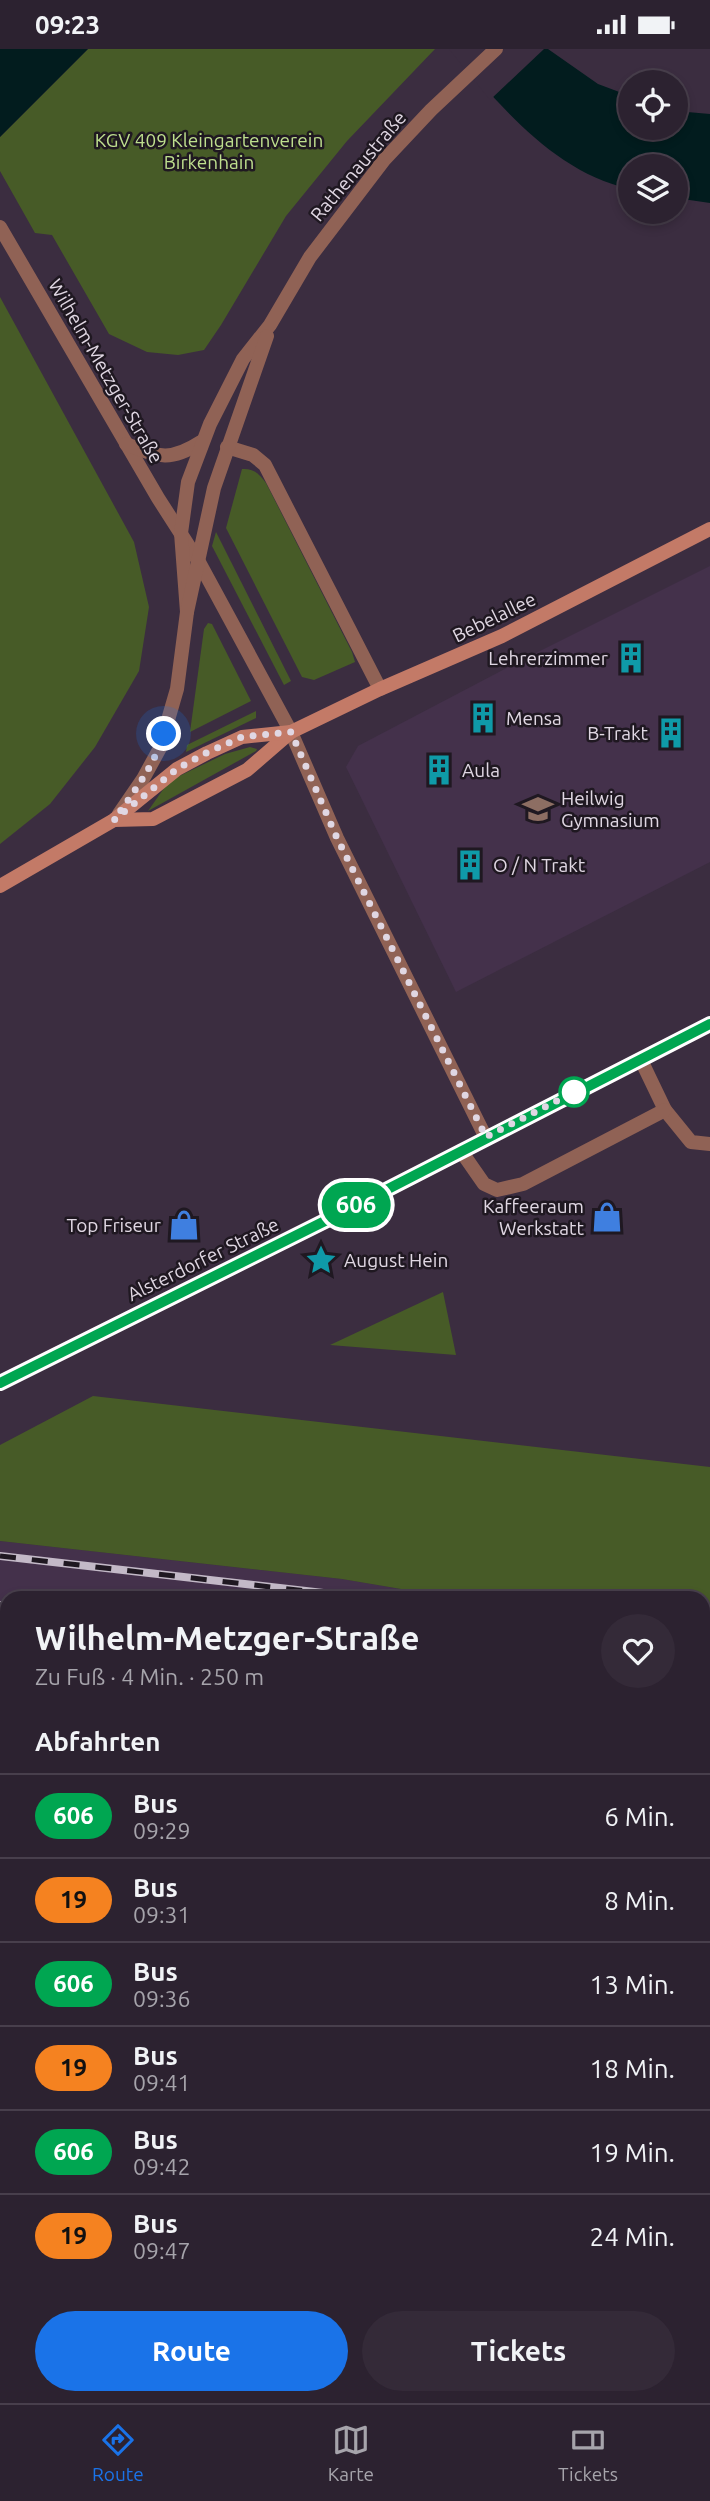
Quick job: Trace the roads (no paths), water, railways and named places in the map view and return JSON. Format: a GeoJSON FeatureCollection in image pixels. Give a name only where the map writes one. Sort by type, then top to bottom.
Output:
{"type":"FeatureCollection","features":[{"type":"Feature","properties":{"kind":"street","name":"Rathenaustraße"},"geometry":{"type":"LineString","coordinates":[[181,533],[188,482],[201,442],[243,359],[270,324],[303,267],[384,160],[431,110],[496,49]]}},
{"type":"Feature","properties":{"kind":"street","name":"Wilhelm-Metzger-Straße"},"geometry":{"type":"LineString","coordinates":[[0,227],[126,444],[199,562],[291,732],[337,838],[486,1137]]}},
{"type":"Feature","properties":{"kind":"street","name":"Rathenaustraße"},"geometry":{"type":"LineString","coordinates":[[199,562],[214,488],[270,324]]}},
{"type":"Feature","properties":{"kind":"street"},"geometry":{"type":"LineString","coordinates":[[126,444],[158,456],[171,457],[184,453],[201,442]]}},
{"type":"Feature","properties":{"kind":"street"},"geometry":{"type":"LineString","coordinates":[[227,447],[260,459],[271,474],[380,689]]}},
{"type":"Feature","properties":{"kind":"street","name":"Bebelallee"},"geometry":{"type":"LineString","coordinates":[[114,820],[153,819],[247,770],[291,732],[380,689],[473,650],[710,529]]}},
{"type":"Feature","properties":{"kind":"street","name":"Wilhelm-Metzger-Straße"},"geometry":{"type":"LineString","coordinates":[[181,533],[187,612]]}},
{"type":"Feature","properties":{"kind":"street","name":"Wilhelm-Metzger-Straße"},"geometry":{"type":"LineString","coordinates":[[114,820],[143,779],[160,748],[177,689],[187,612],[199,562]]}},
{"type":"Feature","properties":{"kind":"street","name":"Bebelallee"},"geometry":{"type":"LineString","coordinates":[[0,886],[114,820],[177,769],[206,753],[242,737],[291,732]]}},
{"type":"Feature","properties":{"kind":"street","name":"Alsterdorfer Straße"},"geometry":{"type":"LineString","coordinates":[[0,1383],[710,1024]]}},
{"type":"Feature","properties":{"kind":"street"},"geometry":{"type":"LineString","coordinates":[[640,1060],[665,1110],[691,1142],[710,1144]]}},
{"type":"Feature","properties":{"kind":"street"},"geometry":{"type":"LineString","coordinates":[[461,1151],[484,1184],[497,1190],[523,1184],[665,1110]]}},
{"type":"Feature","properties":{"kind":"railway"},"geometry":{"type":"LineString","coordinates":[[0,1556],[306,1591]]}},
{"type":"Feature","properties":{"kind":"place","name":"Lehrerzimmer"},"geometry":{"type":"Point","coordinates":[631,658]}},
{"type":"Feature","properties":{"kind":"place","name":"Mensa"},"geometry":{"type":"Point","coordinates":[483,718]}},
{"type":"Feature","properties":{"kind":"place","name":"B-Trakt"},"geometry":{"type":"Point","coordinates":[671,733]}},
{"type":"Feature","properties":{"kind":"place","name":"Aula"},"geometry":{"type":"Point","coordinates":[439,770]}},
{"type":"Feature","properties":{"kind":"place","name":"Heilwig Gymnasium"},"geometry":{"type":"Point","coordinates":[538,809]}},
{"type":"Feature","properties":{"kind":"place","name":"O / N Trakt"},"geometry":{"type":"Point","coordinates":[470,865]}},
{"type":"Feature","properties":{"kind":"place","name":"Kaffeeraum Werkstatt"},"geometry":{"type":"Point","coordinates":[607,1217]}},
{"type":"Feature","properties":{"kind":"place","name":"Top Friseur"},"geometry":{"type":"Point","coordinates":[184,1225]}},
{"type":"Feature","properties":{"kind":"place","name":"August Hein"},"geometry":{"type":"Point","coordinates":[321,1260]}},
{"type":"Feature","properties":{"kind":"park label","name":"KGV 409 Kleingartenverein Birkenhain"},"geometry":{"type":"Point","coordinates":[209,151]}}]}
